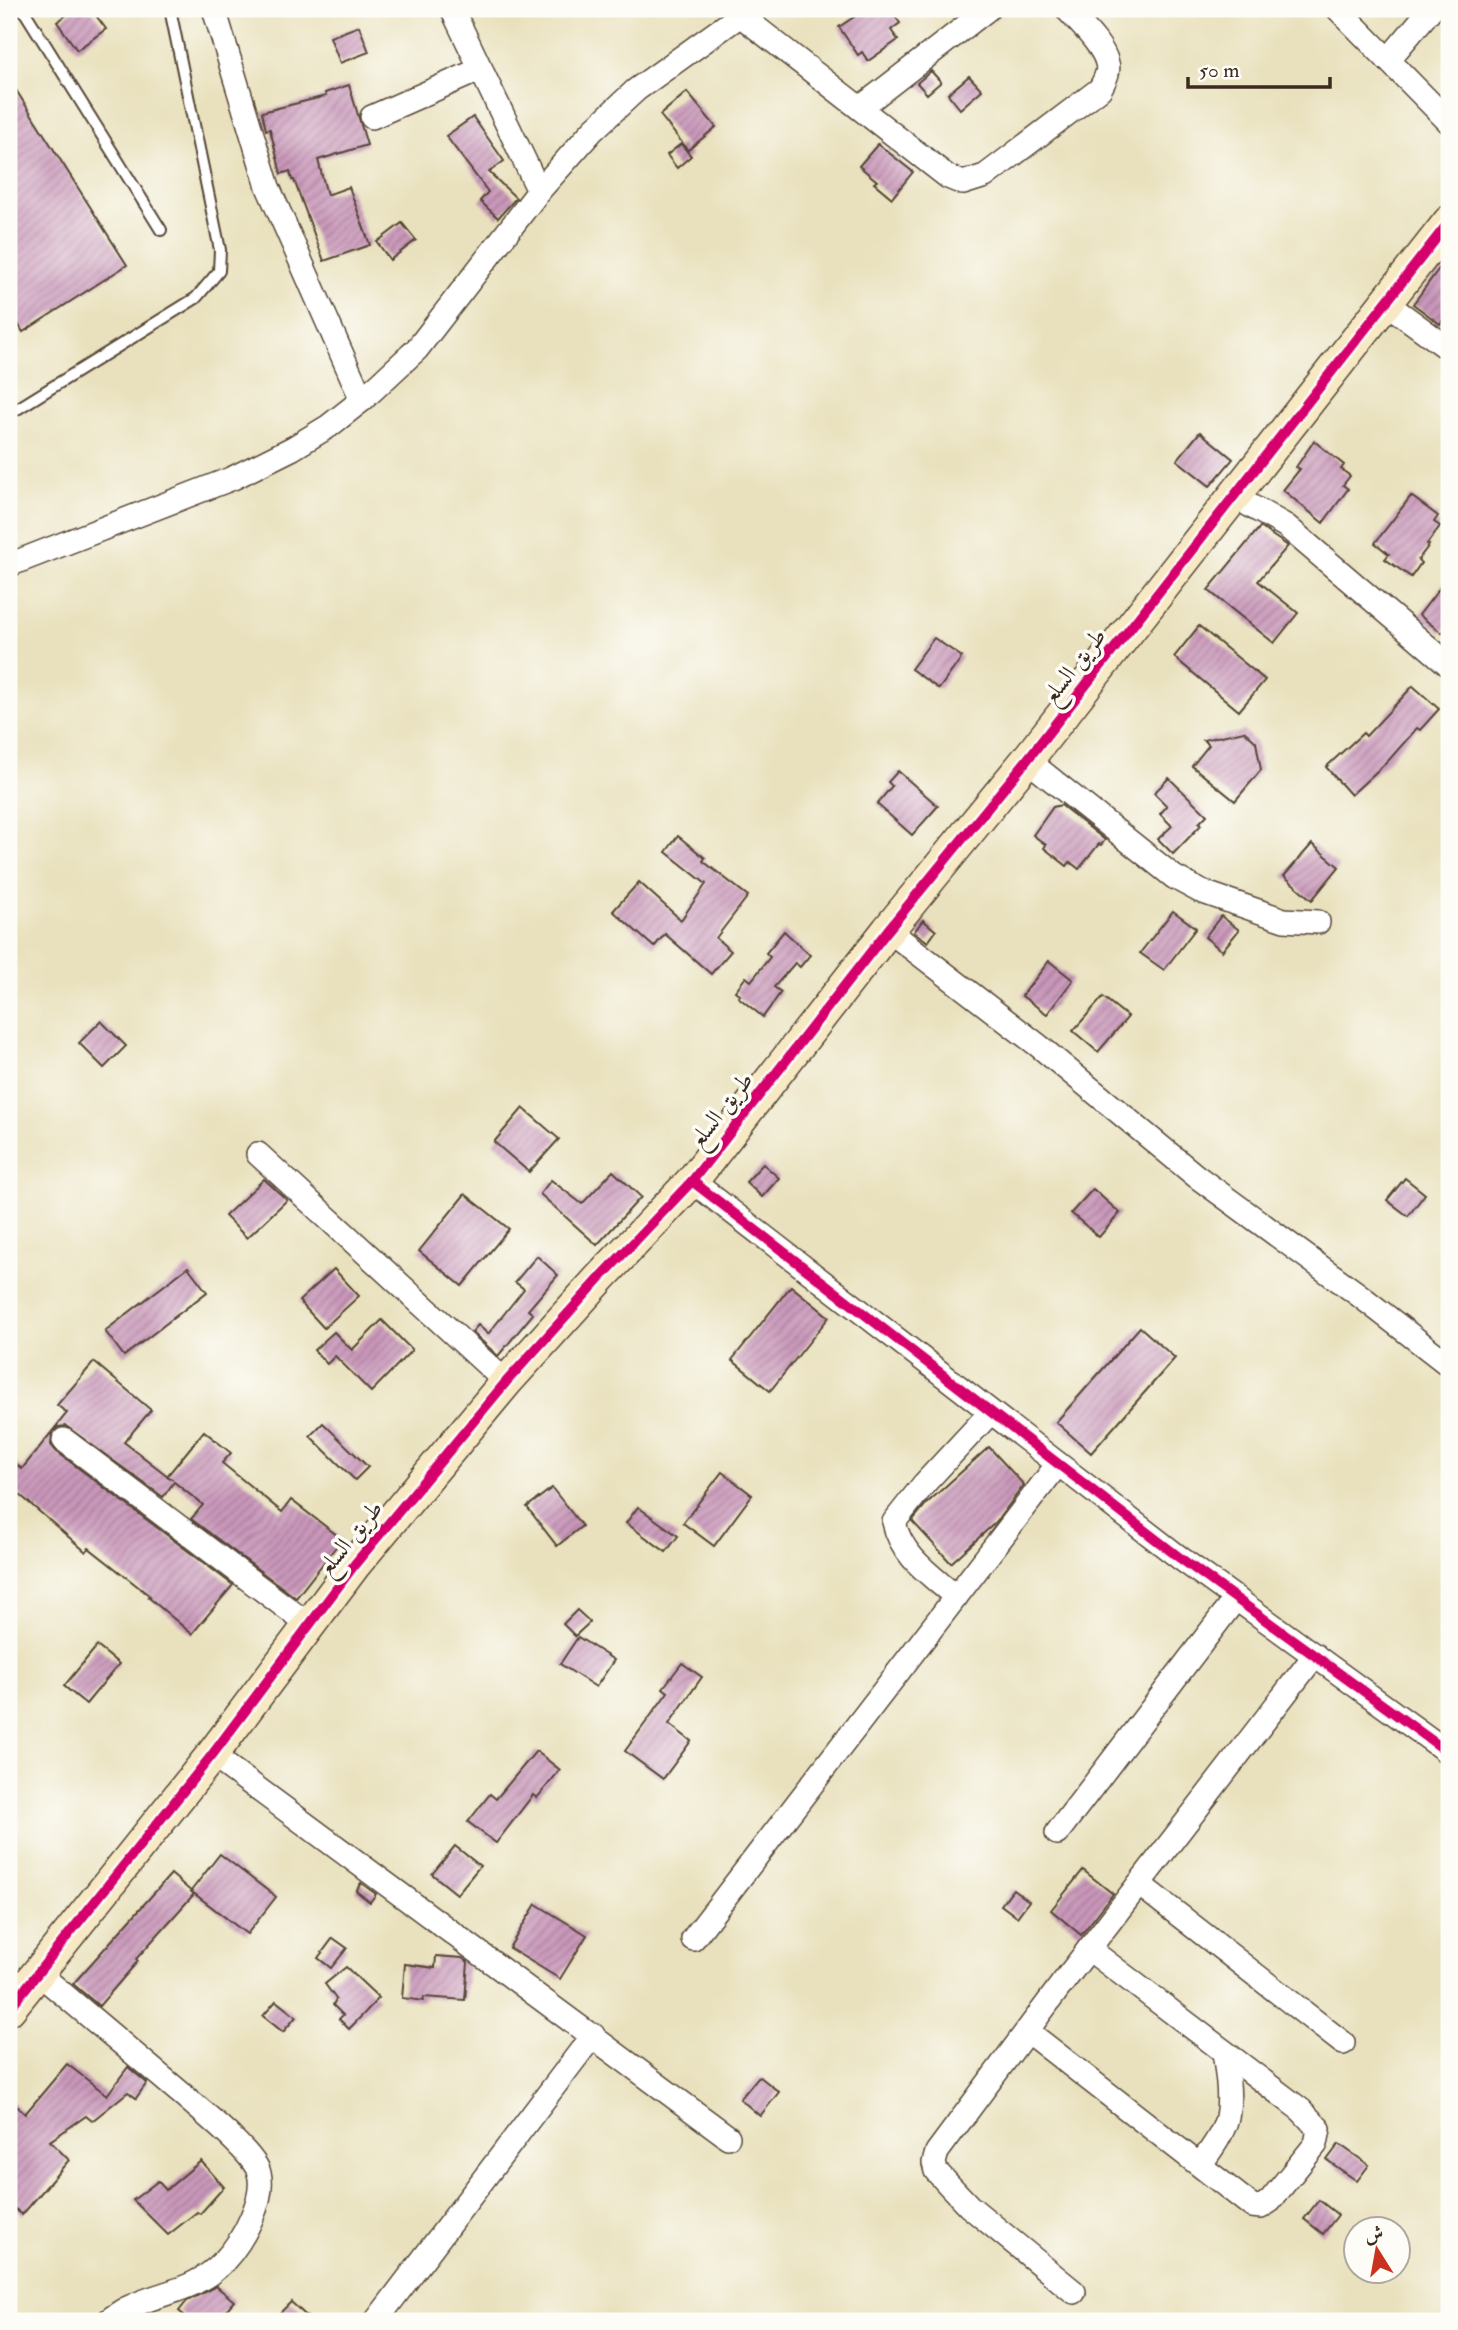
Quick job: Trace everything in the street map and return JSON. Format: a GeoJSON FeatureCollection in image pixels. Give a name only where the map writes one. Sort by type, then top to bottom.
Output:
{"type":"FeatureCollection","features":[{"type":"Feature","properties":{"kind":"street"},"geometry":{"type":"LineString","coordinates":[[214,9],[268,187],[362,400]]}},
{"type":"Feature","properties":{"kind":"street"},"geometry":{"type":"LineString","coordinates":[[452,9],[539,191]]}},
{"type":"Feature","properties":{"kind":"street"},"geometry":{"type":"LineString","coordinates":[[860,108],[988,9]]}},
{"type":"Feature","properties":{"kind":"street"},"geometry":{"type":"LineString","coordinates":[[9,565],[233,478],[330,426],[417,349],[539,191],[593,130],[636,90],[745,12],[860,108],[955,181],[963,183],[985,176],[1100,89],[1107,76],[1108,64],[1102,51],[1068,9]]}},
{"type":"Feature","properties":{"kind":"street"},"geometry":{"type":"LineString","coordinates":[[1338,9],[1449,122]]}},
{"type":"Feature","properties":{"kind":"street"},"geometry":{"type":"LineString","coordinates":[[1388,60],[1431,9]]}},
{"type":"Feature","properties":{"kind":"street"},"geometry":{"type":"LineString","coordinates":[[372,117],[481,69]]}},
{"type":"Feature","properties":{"kind":"street","name":"طريق السلع"},"geometry":{"type":"LineString","coordinates":[[9,2008],[212,1755],[355,1564],[506,1382],[692,1181],[888,930],[1027,761],[1449,222]]}},
{"type":"Feature","properties":{"kind":"street"},"geometry":{"type":"LineString","coordinates":[[1387,303],[1449,349]]}},
{"type":"Feature","properties":{"kind":"street"},"geometry":{"type":"LineString","coordinates":[[1235,497],[1286,526],[1449,665]]}},
{"type":"Feature","properties":{"kind":"street"},"geometry":{"type":"LineString","coordinates":[[1027,761],[1174,877],[1200,891],[1283,920],[1318,922]]}},
{"type":"Feature","properties":{"kind":"street"},"geometry":{"type":"LineString","coordinates":[[888,930],[1039,1046],[1196,1176],[1359,1295],[1449,1366]]}},
{"type":"Feature","properties":{"kind":"street"},"geometry":{"type":"LineString","coordinates":[[258,1154],[506,1382]]}},
{"type":"Feature","properties":{"kind":"street"},"geometry":{"type":"LineString","coordinates":[[692,1181],[990,1413],[1236,1598],[1449,1753]]}},
{"type":"Feature","properties":{"kind":"street"},"geometry":{"type":"LineString","coordinates":[[956,1597],[908,1554],[901,1544],[894,1522],[924,1484],[990,1413]]}},
{"type":"Feature","properties":{"kind":"street"},"geometry":{"type":"LineString","coordinates":[[64,1440],[309,1625]]}},
{"type":"Feature","properties":{"kind":"street"},"geometry":{"type":"LineString","coordinates":[[693,1939],[1058,1464]]}},
{"type":"Feature","properties":{"kind":"street"},"geometry":{"type":"LineString","coordinates":[[1057,1833],[1236,1598]]}},
{"type":"Feature","properties":{"kind":"street"},"geometry":{"type":"LineString","coordinates":[[1074,2292],[970,2206],[936,2171],[934,2163],[937,2152],[1089,1949],[1315,1656]]}},
{"type":"Feature","properties":{"kind":"street"},"geometry":{"type":"LineString","coordinates":[[212,1755],[728,2137]]}},
{"type":"Feature","properties":{"kind":"street"},"geometry":{"type":"LineString","coordinates":[[1139,1884],[1343,2043]]}},
{"type":"Feature","properties":{"kind":"street"},"geometry":{"type":"LineString","coordinates":[[1027,2031],[1252,2206],[1261,2207],[1270,2202],[1316,2144],[1319,2129],[1301,2110],[1089,1949]]}},
{"type":"Feature","properties":{"kind":"street"},"geometry":{"type":"LineString","coordinates":[[37,1972],[214,2122],[248,2155],[258,2170],[259,2187],[246,2231],[224,2260],[199,2282],[129,2307],[108,2321]]}},
{"type":"Feature","properties":{"kind":"street"},"geometry":{"type":"LineString","coordinates":[[376,2321],[593,2035]]}},
{"type":"Feature","properties":{"kind":"street"},"geometry":{"type":"LineString","coordinates":[[1200,2165],[1217,2140],[1227,2118],[1228,2085],[1224,2052]]}},
{"type":"Feature","properties":{"kind":"lane"},"geometry":{"type":"LineString","coordinates":[[23,9],[160,230]]}},
{"type":"Feature","properties":{"kind":"lane"},"geometry":{"type":"LineString","coordinates":[[9,414],[196,298],[219,271],[220,250],[170,9]]}},
{"type":"Feature","properties":{"kind":"building"},"geometry":{"type":"Polygon","coordinates":[[[75,9],[91,9],[106,29],[77,50],[57,22],[75,9]]]}},
{"type":"Feature","properties":{"kind":"building"},"geometry":{"type":"Polygon","coordinates":[[[866,9],[889,9],[900,23],[891,30],[898,40],[868,61],[862,52],[858,55],[839,27],[866,9]]]}},
{"type":"Feature","properties":{"kind":"building"},"geometry":{"type":"Polygon","coordinates":[[[359,26],[369,52],[340,63],[330,37],[359,26]]]}},
{"type":"Feature","properties":{"kind":"building"},"geometry":{"type":"Polygon","coordinates":[[[931,71],[941,82],[927,94],[917,83],[931,71]]]}},
{"type":"Feature","properties":{"kind":"building"},"geometry":{"type":"Polygon","coordinates":[[[969,76],[982,90],[960,109],[948,94],[969,76]]]}},
{"type":"Feature","properties":{"kind":"building"},"geometry":{"type":"Polygon","coordinates":[[[9,79],[127,265],[23,332],[9,310],[9,79]]]}},
{"type":"Feature","properties":{"kind":"building"},"geometry":{"type":"Polygon","coordinates":[[[349,85],[367,145],[318,160],[327,195],[349,187],[370,245],[324,261],[290,171],[281,174],[270,129],[266,130],[262,112],[326,96],[325,93],[349,85]]]}},
{"type":"Feature","properties":{"kind":"building"},"geometry":{"type":"Polygon","coordinates":[[[687,92],[716,127],[688,150],[660,115],[687,92]]]}},
{"type":"Feature","properties":{"kind":"building"},"geometry":{"type":"Polygon","coordinates":[[[473,117],[504,161],[489,172],[516,198],[498,218],[480,201],[488,192],[446,136],[473,117]]]}},
{"type":"Feature","properties":{"kind":"building"},"geometry":{"type":"Polygon","coordinates":[[[681,144],[691,156],[677,168],[667,155],[681,144]]]}},
{"type":"Feature","properties":{"kind":"building"},"geometry":{"type":"Polygon","coordinates":[[[878,144],[913,172],[892,198],[859,166],[878,144]]]}},
{"type":"Feature","properties":{"kind":"building"},"geometry":{"type":"Polygon","coordinates":[[[402,223],[416,240],[390,260],[377,242],[402,223]]]}},
{"type":"Feature","properties":{"kind":"building"},"geometry":{"type":"Polygon","coordinates":[[[1449,255],[1449,311],[1440,324],[1413,304],[1449,255]]]}},
{"type":"Feature","properties":{"kind":"building"},"geometry":{"type":"Polygon","coordinates":[[[1200,432],[1233,459],[1210,486],[1177,460],[1200,432]]]}},
{"type":"Feature","properties":{"kind":"building"},"geometry":{"type":"Polygon","coordinates":[[[1314,441],[1344,465],[1341,469],[1350,476],[1343,485],[1348,489],[1323,523],[1283,490],[1300,469],[1296,467],[1314,441]]]}},
{"type":"Feature","properties":{"kind":"building"},"geometry":{"type":"Polygon","coordinates":[[[1411,496],[1438,516],[1434,522],[1440,526],[1427,544],[1429,545],[1418,560],[1421,563],[1411,577],[1385,559],[1389,554],[1375,543],[1411,496]]]}},
{"type":"Feature","properties":{"kind":"building"},"geometry":{"type":"Polygon","coordinates":[[[1260,527],[1288,546],[1258,581],[1298,613],[1274,643],[1208,590],[1260,527]]]}},
{"type":"Feature","properties":{"kind":"building"},"geometry":{"type":"Polygon","coordinates":[[[1449,576],[1449,624],[1442,633],[1419,615],[1449,576]]]}},
{"type":"Feature","properties":{"kind":"building"},"geometry":{"type":"Polygon","coordinates":[[[1199,626],[1265,680],[1239,711],[1174,657],[1199,626]]]}},
{"type":"Feature","properties":{"kind":"building"},"geometry":{"type":"Polygon","coordinates":[[[934,638],[962,657],[939,689],[911,669],[934,638]]]}},
{"type":"Feature","properties":{"kind":"building"},"geometry":{"type":"Polygon","coordinates":[[[1413,686],[1439,709],[1351,795],[1326,767],[1363,733],[1366,736],[1413,686]]]}},
{"type":"Feature","properties":{"kind":"building"},"geometry":{"type":"Polygon","coordinates":[[[1244,731],[1256,742],[1261,770],[1235,801],[1192,766],[1209,745],[1203,740],[1244,731]]]}},
{"type":"Feature","properties":{"kind":"building"},"geometry":{"type":"Polygon","coordinates":[[[898,771],[938,806],[912,835],[877,804],[892,786],[888,782],[898,771]]]}},
{"type":"Feature","properties":{"kind":"building"},"geometry":{"type":"Polygon","coordinates":[[[1169,778],[1207,815],[1173,854],[1158,839],[1172,826],[1160,814],[1167,806],[1154,793],[1169,778]]]}},
{"type":"Feature","properties":{"kind":"building"},"geometry":{"type":"Polygon","coordinates":[[[1061,805],[1105,840],[1079,869],[1070,862],[1067,866],[1044,848],[1046,845],[1033,835],[1053,807],[1061,805]]]}},
{"type":"Feature","properties":{"kind":"building"},"geometry":{"type":"Polygon","coordinates":[[[678,836],[705,858],[703,861],[748,896],[716,938],[731,951],[711,974],[665,934],[654,947],[613,911],[639,882],[681,920],[706,884],[666,852],[678,836]]]}},
{"type":"Feature","properties":{"kind":"building"},"geometry":{"type":"Polygon","coordinates":[[[1312,844],[1339,867],[1312,900],[1284,876],[1312,844]]]}},
{"type":"Feature","properties":{"kind":"building"},"geometry":{"type":"Polygon","coordinates":[[[1173,911],[1196,928],[1164,970],[1140,953],[1173,911]]]}},
{"type":"Feature","properties":{"kind":"building"},"geometry":{"type":"Polygon","coordinates":[[[1221,916],[1239,930],[1222,951],[1205,937],[1221,916]]]}},
{"type":"Feature","properties":{"kind":"building"},"geometry":{"type":"Polygon","coordinates":[[[923,920],[936,931],[928,942],[914,932],[923,920]]]}},
{"type":"Feature","properties":{"kind":"building"},"geometry":{"type":"Polygon","coordinates":[[[784,931],[810,955],[800,967],[795,963],[774,987],[781,992],[763,1017],[738,997],[740,995],[735,991],[746,977],[751,981],[770,957],[766,953],[784,931]]]}},
{"type":"Feature","properties":{"kind":"building"},"geometry":{"type":"Polygon","coordinates":[[[1049,961],[1073,980],[1047,1014],[1022,996],[1049,961]]]}},
{"type":"Feature","properties":{"kind":"building"},"geometry":{"type":"Polygon","coordinates":[[[1103,997],[1128,1017],[1098,1052],[1073,1031],[1103,997]]]}},
{"type":"Feature","properties":{"kind":"building"},"geometry":{"type":"Polygon","coordinates":[[[101,1021],[126,1046],[104,1068],[79,1043],[101,1021]]]}},
{"type":"Feature","properties":{"kind":"building"},"geometry":{"type":"Polygon","coordinates":[[[523,1108],[559,1139],[529,1172],[494,1142],[523,1108]]]}},
{"type":"Feature","properties":{"kind":"building"},"geometry":{"type":"Polygon","coordinates":[[[763,1164],[779,1178],[762,1197],[746,1182],[763,1164]]]}},
{"type":"Feature","properties":{"kind":"building"},"geometry":{"type":"Polygon","coordinates":[[[613,1171],[641,1197],[597,1245],[540,1194],[551,1180],[582,1204],[613,1171]]]}},
{"type":"Feature","properties":{"kind":"building"},"geometry":{"type":"Polygon","coordinates":[[[1405,1178],[1425,1194],[1408,1216],[1387,1200],[1405,1178]]]}},
{"type":"Feature","properties":{"kind":"building"},"geometry":{"type":"Polygon","coordinates":[[[264,1179],[287,1200],[247,1238],[225,1216],[264,1179]]]}},
{"type":"Feature","properties":{"kind":"building"},"geometry":{"type":"Polygon","coordinates":[[[1093,1189],[1120,1213],[1099,1237],[1071,1213],[1093,1189]]]}},
{"type":"Feature","properties":{"kind":"building"},"geometry":{"type":"Polygon","coordinates":[[[465,1194],[509,1229],[462,1286],[419,1251],[465,1194]]]}},
{"type":"Feature","properties":{"kind":"building"},"geometry":{"type":"Polygon","coordinates":[[[537,1256],[558,1275],[528,1310],[533,1314],[498,1356],[472,1332],[478,1325],[488,1334],[524,1289],[515,1282],[537,1256]]]}},
{"type":"Feature","properties":{"kind":"building"},"geometry":{"type":"Polygon","coordinates":[[[188,1267],[207,1292],[124,1356],[105,1331],[188,1267]]]}},
{"type":"Feature","properties":{"kind":"building"},"geometry":{"type":"Polygon","coordinates":[[[334,1269],[359,1296],[324,1328],[299,1301],[334,1269]]]}},
{"type":"Feature","properties":{"kind":"building"},"geometry":{"type":"Polygon","coordinates":[[[791,1286],[829,1317],[770,1391],[732,1360],[791,1286]]]}},
{"type":"Feature","properties":{"kind":"building"},"geometry":{"type":"Polygon","coordinates":[[[382,1320],[412,1350],[371,1392],[335,1356],[327,1364],[314,1350],[334,1332],[352,1350],[382,1320]]]}},
{"type":"Feature","properties":{"kind":"building"},"geometry":{"type":"Polygon","coordinates":[[[1140,1327],[1175,1358],[1091,1453],[1056,1422],[1140,1327]]]}},
{"type":"Feature","properties":{"kind":"building"},"geometry":{"type":"Polygon","coordinates":[[[94,1362],[151,1410],[124,1442],[167,1476],[204,1431],[231,1453],[222,1463],[282,1512],[291,1500],[342,1539],[296,1598],[191,1519],[203,1505],[174,1482],[163,1497],[66,1426],[58,1427],[52,1432],[51,1445],[56,1451],[233,1585],[192,1634],[148,1597],[150,1596],[89,1548],[86,1552],[19,1494],[9,1508],[9,1458],[22,1469],[67,1413],[57,1405],[94,1362]]]}},
{"type":"Feature","properties":{"kind":"building"},"geometry":{"type":"Polygon","coordinates":[[[323,1423],[368,1467],[355,1480],[310,1436],[323,1423]]]}},
{"type":"Feature","properties":{"kind":"building"},"geometry":{"type":"Polygon","coordinates":[[[989,1447],[1024,1485],[996,1522],[951,1563],[912,1521],[926,1504],[989,1447]]]}},
{"type":"Feature","properties":{"kind":"building"},"geometry":{"type":"Polygon","coordinates":[[[722,1472],[752,1495],[714,1546],[683,1523],[722,1472]]]}},
{"type":"Feature","properties":{"kind":"building"},"geometry":{"type":"Polygon","coordinates":[[[552,1488],[582,1526],[557,1546],[527,1507],[552,1488]]]}},
{"type":"Feature","properties":{"kind":"building"},"geometry":{"type":"Polygon","coordinates":[[[638,1507],[678,1536],[666,1552],[626,1523],[638,1507]]]}},
{"type":"Feature","properties":{"kind":"building"},"geometry":{"type":"Polygon","coordinates":[[[577,1610],[590,1622],[575,1636],[563,1624],[577,1610]]]}},
{"type":"Feature","properties":{"kind":"building"},"geometry":{"type":"Polygon","coordinates":[[[578,1637],[614,1660],[596,1687],[560,1664],[578,1637]]]}},
{"type":"Feature","properties":{"kind":"building"},"geometry":{"type":"Polygon","coordinates":[[[97,1646],[119,1664],[86,1704],[64,1686],[97,1646]]]}},
{"type":"Feature","properties":{"kind":"building"},"geometry":{"type":"Polygon","coordinates":[[[682,1663],[702,1677],[669,1724],[691,1741],[663,1779],[625,1751],[668,1692],[663,1688],[682,1663]]]}},
{"type":"Feature","properties":{"kind":"building"},"geometry":{"type":"Polygon","coordinates":[[[536,1751],[560,1770],[537,1798],[533,1795],[496,1843],[468,1822],[490,1794],[496,1799],[536,1751]]]}},
{"type":"Feature","properties":{"kind":"building"},"geometry":{"type":"Polygon","coordinates":[[[455,1846],[480,1866],[457,1894],[432,1874],[455,1846]]]}},
{"type":"Feature","properties":{"kind":"building"},"geometry":{"type":"Polygon","coordinates":[[[220,1854],[276,1897],[247,1934],[191,1891],[220,1854]]]}},
{"type":"Feature","properties":{"kind":"building"},"geometry":{"type":"Polygon","coordinates":[[[1083,1870],[1113,1894],[1081,1935],[1051,1910],[1083,1870]]]}},
{"type":"Feature","properties":{"kind":"building"},"geometry":{"type":"Polygon","coordinates":[[[171,1874],[194,1894],[136,1959],[138,1961],[99,2006],[73,1984],[171,1874]]]}},
{"type":"Feature","properties":{"kind":"building"},"geometry":{"type":"Polygon","coordinates":[[[361,1883],[376,1894],[370,1902],[356,1891],[361,1883]]]}},
{"type":"Feature","properties":{"kind":"building"},"geometry":{"type":"Polygon","coordinates":[[[1013,1889],[1029,1901],[1017,1917],[1001,1905],[1013,1889]]]}},
{"type":"Feature","properties":{"kind":"building"},"geometry":{"type":"Polygon","coordinates":[[[536,1904],[587,1935],[560,1979],[509,1948],[536,1904]]]}},
{"type":"Feature","properties":{"kind":"building"},"geometry":{"type":"Polygon","coordinates":[[[333,1938],[347,1948],[331,1968],[318,1958],[333,1938]]]}},
{"type":"Feature","properties":{"kind":"building"},"geometry":{"type":"Polygon","coordinates":[[[436,1956],[462,1958],[468,1962],[465,2000],[424,1997],[423,2001],[402,1998],[405,1964],[435,1968],[436,1956]]]}},
{"type":"Feature","properties":{"kind":"building"},"geometry":{"type":"Polygon","coordinates":[[[346,1967],[379,1998],[349,2029],[339,2019],[343,2015],[333,2005],[336,1999],[325,1984],[346,1967]]]}},
{"type":"Feature","properties":{"kind":"building"},"geometry":{"type":"Polygon","coordinates":[[[276,2001],[296,2017],[283,2032],[263,2016],[276,2001]]]}},
{"type":"Feature","properties":{"kind":"building"},"geometry":{"type":"Polygon","coordinates":[[[67,2064],[107,2095],[128,2067],[147,2083],[136,2098],[128,2092],[92,2121],[86,2116],[50,2141],[69,2160],[22,2215],[9,2203],[9,2098],[25,2114],[67,2064]]]}},
{"type":"Feature","properties":{"kind":"building"},"geometry":{"type":"Polygon","coordinates":[[[759,2076],[779,2092],[760,2116],[740,2099],[759,2076]]]}},
{"type":"Feature","properties":{"kind":"building"},"geometry":{"type":"Polygon","coordinates":[[[1339,2144],[1369,2165],[1357,2181],[1327,2160],[1339,2144]]]}},
{"type":"Feature","properties":{"kind":"building"},"geometry":{"type":"Polygon","coordinates":[[[201,2161],[224,2187],[200,2214],[197,2212],[168,2235],[133,2200],[158,2181],[166,2190],[201,2161]]]}},
{"type":"Feature","properties":{"kind":"building"},"geometry":{"type":"Polygon","coordinates":[[[1319,2200],[1338,2215],[1323,2234],[1304,2219],[1319,2200]]]}},
{"type":"Feature","properties":{"kind":"building"},"geometry":{"type":"Polygon","coordinates":[[[216,2286],[234,2301],[217,2321],[191,2321],[179,2311],[187,2301],[216,2286]]]}},
{"type":"Feature","properties":{"kind":"building"},"geometry":{"type":"Polygon","coordinates":[[[291,2302],[312,2321],[272,2321],[291,2302]]]}},
{"type":"Feature","properties":{"kind":"cycle path"},"geometry":{"type":"LineString","coordinates":[[9,2009],[212,1755],[355,1564],[506,1382],[692,1181],[888,930],[1027,760],[1449,222]]}},
{"type":"Feature","properties":{"kind":"cycle path"},"geometry":{"type":"LineString","coordinates":[[692,1181],[1180,1558],[1449,1753]]}}]}
